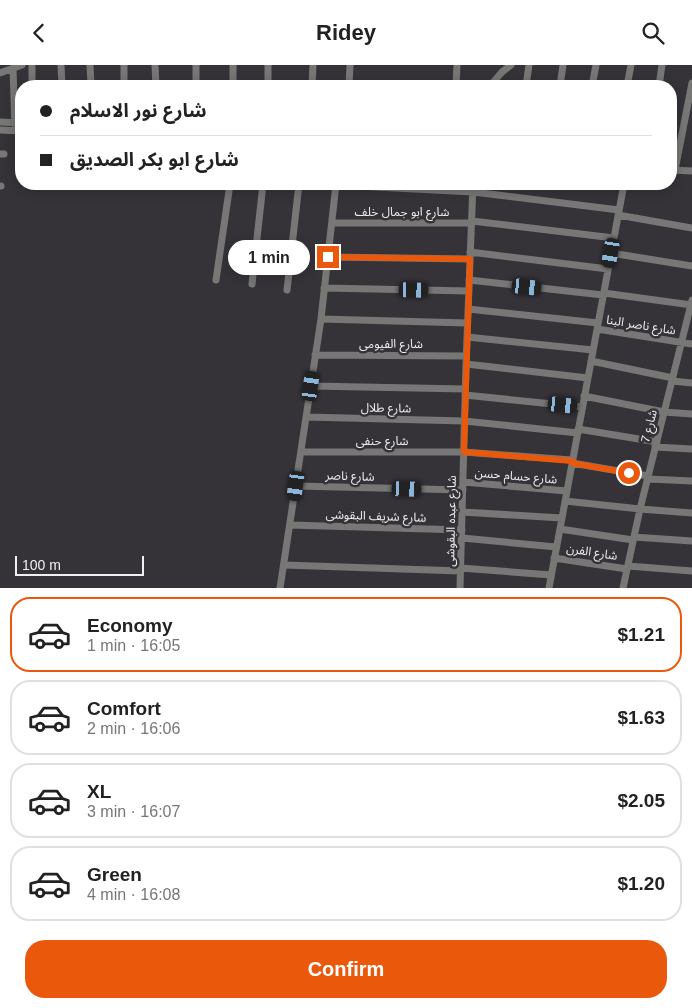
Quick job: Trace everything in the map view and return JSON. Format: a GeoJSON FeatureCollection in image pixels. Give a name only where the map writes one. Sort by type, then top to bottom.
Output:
{"type":"FeatureCollection","features":[{"type":"Feature","properties":{"kind":"street"},"geometry":{"type":"LineString","coordinates":[[0,73],[22,65]]}},
{"type":"Feature","properties":{"kind":"street"},"geometry":{"type":"LineString","coordinates":[[32,65],[32,80]]}},
{"type":"Feature","properties":{"kind":"street"},"geometry":{"type":"LineString","coordinates":[[61,65],[62,80]]}},
{"type":"Feature","properties":{"kind":"street"},"geometry":{"type":"LineString","coordinates":[[90,65],[91,80]]}},
{"type":"Feature","properties":{"kind":"street"},"geometry":{"type":"LineString","coordinates":[[124,65],[124,80]]}},
{"type":"Feature","properties":{"kind":"street"},"geometry":{"type":"LineString","coordinates":[[155,65],[156,80]]}},
{"type":"Feature","properties":{"kind":"street"},"geometry":{"type":"LineString","coordinates":[[196,65],[196,80]]}},
{"type":"Feature","properties":{"kind":"street"},"geometry":{"type":"LineString","coordinates":[[232,65],[233,80]]}},
{"type":"Feature","properties":{"kind":"street"},"geometry":{"type":"LineString","coordinates":[[268,65],[268,80]]}},
{"type":"Feature","properties":{"kind":"street"},"geometry":{"type":"LineString","coordinates":[[312,80],[313,65]]}},
{"type":"Feature","properties":{"kind":"street"},"geometry":{"type":"LineString","coordinates":[[349,80],[350,65]]}},
{"type":"Feature","properties":{"kind":"street"},"geometry":{"type":"LineString","coordinates":[[456,65],[456,80]]}},
{"type":"Feature","properties":{"kind":"street"},"geometry":{"type":"LineString","coordinates":[[495,80],[511,65]]}},
{"type":"Feature","properties":{"kind":"street"},"geometry":{"type":"LineString","coordinates":[[527,80],[529,65]]}},
{"type":"Feature","properties":{"kind":"street"},"geometry":{"type":"LineString","coordinates":[[561,80],[564,65]]}},
{"type":"Feature","properties":{"kind":"street"},"geometry":{"type":"LineString","coordinates":[[593,80],[596,65]]}},
{"type":"Feature","properties":{"kind":"street"},"geometry":{"type":"LineString","coordinates":[[628,80],[631,65]]}},
{"type":"Feature","properties":{"kind":"street"},"geometry":{"type":"LineString","coordinates":[[660,80],[662,65]]}},
{"type":"Feature","properties":{"kind":"street"},"geometry":{"type":"LineString","coordinates":[[13,68],[15,92]]}},
{"type":"Feature","properties":{"kind":"street"},"geometry":{"type":"LineString","coordinates":[[677,152],[692,83]]}},
{"type":"Feature","properties":{"kind":"street"},"geometry":{"type":"LineString","coordinates":[[0,123],[15,126]]}},
{"type":"Feature","properties":{"kind":"street"},"geometry":{"type":"LineString","coordinates":[[0,130],[15,128]]}},
{"type":"Feature","properties":{"kind":"street"},"geometry":{"type":"LineString","coordinates":[[677,170],[692,171]]}},
{"type":"Feature","properties":{"kind":"street"},"geometry":{"type":"LineString","coordinates":[[216,280],[229,190]]}},
{"type":"Feature","properties":{"kind":"street"},"geometry":{"type":"LineString","coordinates":[[252,284],[262,190]]}},
{"type":"Feature","properties":{"kind":"street"},"geometry":{"type":"LineString","coordinates":[[287,290],[298,190]]}},
{"type":"Feature","properties":{"kind":"street"},"geometry":{"type":"LineString","coordinates":[[280,588],[311,386],[335,190]]}},
{"type":"Feature","properties":{"kind":"street","name":"شارع عبده البقوشى"},"geometry":{"type":"LineString","coordinates":[[460,588],[467,323],[473,190]]}},
{"type":"Feature","properties":{"kind":"street"},"geometry":{"type":"LineString","coordinates":[[485,190],[692,227]]}},
{"type":"Feature","properties":{"kind":"street"},"geometry":{"type":"LineString","coordinates":[[549,588],[623,190]]}},
{"type":"Feature","properties":{"kind":"street","name":"شارع ابو جمال خلف"},"geometry":{"type":"LineString","coordinates":[[332,223],[472,222],[614,239]]}},
{"type":"Feature","properties":{"kind":"street"},"geometry":{"type":"LineString","coordinates":[[611,253],[692,266]]}},
{"type":"Feature","properties":{"kind":"street"},"geometry":{"type":"LineString","coordinates":[[328,257],[470,256],[608,269]]}},
{"type":"Feature","properties":{"kind":"street"},"geometry":{"type":"LineString","coordinates":[[469,280],[692,303]]}},
{"type":"Feature","properties":{"kind":"street"},"geometry":{"type":"LineString","coordinates":[[324,288],[469,291]]}},
{"type":"Feature","properties":{"kind":"street","name":"شارع 7"},"geometry":{"type":"LineString","coordinates":[[623,588],[640,509],[692,303]]}},
{"type":"Feature","properties":{"kind":"street","name":"شارع ناصر البنا"},"geometry":{"type":"LineString","coordinates":[[468,309],[597,326],[692,344]]}},
{"type":"Feature","properties":{"kind":"street"},"geometry":{"type":"LineString","coordinates":[[320,319],[467,323]]}},
{"type":"Feature","properties":{"kind":"street"},"geometry":{"type":"LineString","coordinates":[[467,337],[593,350]]}},
{"type":"Feature","properties":{"kind":"street","name":"شارع الفيومى"},"geometry":{"type":"LineString","coordinates":[[315,355],[466,356]]}},
{"type":"Feature","properties":{"kind":"street"},"geometry":{"type":"LineString","coordinates":[[591,361],[692,383]]}},
{"type":"Feature","properties":{"kind":"street"},"geometry":{"type":"LineString","coordinates":[[466,364],[588,378]]}},
{"type":"Feature","properties":{"kind":"street"},"geometry":{"type":"LineString","coordinates":[[311,386],[465,392],[582,407]]}},
{"type":"Feature","properties":{"kind":"street"},"geometry":{"type":"LineString","coordinates":[[584,397],[664,412],[692,413]]}},
{"type":"Feature","properties":{"kind":"street","name":"شارع طلال"},"geometry":{"type":"LineString","coordinates":[[306,417],[464,421],[578,431]]}},
{"type":"Feature","properties":{"kind":"street"},"geometry":{"type":"LineString","coordinates":[[578,431],[656,445],[692,449]]}},
{"type":"Feature","properties":{"kind":"street","name":"شارع حنفى"},"geometry":{"type":"LineString","coordinates":[[301,452],[464,452],[572,462],[648,477],[692,481]]}},
{"type":"Feature","properties":{"kind":"street","name":"شارع ناصر"},"geometry":{"type":"LineString","coordinates":[[296,486],[463,486]]}},
{"type":"Feature","properties":{"kind":"street","name":"شارع حسام حسن"},"geometry":{"type":"LineString","coordinates":[[463,486],[567,491]]}},
{"type":"Feature","properties":{"kind":"street"},"geometry":{"type":"LineString","coordinates":[[565,501],[692,513]]}},
{"type":"Feature","properties":{"kind":"street"},"geometry":{"type":"LineString","coordinates":[[462,512],[562,518]]}},
{"type":"Feature","properties":{"kind":"street","name":"شارع شريف البقوشى"},"geometry":{"type":"LineString","coordinates":[[290,525],[462,530]]}},
{"type":"Feature","properties":{"kind":"street"},"geometry":{"type":"LineString","coordinates":[[560,529],[634,538],[692,541]]}},
{"type":"Feature","properties":{"kind":"street"},"geometry":{"type":"LineString","coordinates":[[462,538],[556,547]]}},
{"type":"Feature","properties":{"kind":"street","name":"شارع الفرن"},"geometry":{"type":"LineString","coordinates":[[554,558],[627,568],[692,571]]}},
{"type":"Feature","properties":{"kind":"street"},"geometry":{"type":"LineString","coordinates":[[284,565],[461,569],[551,575]]}},
{"type":"Feature","properties":{"kind":"route"},"geometry":{"type":"LineString","coordinates":[[328,257],[470,259],[464,452],[572,461],[572,463],[629,473]]}}]}
